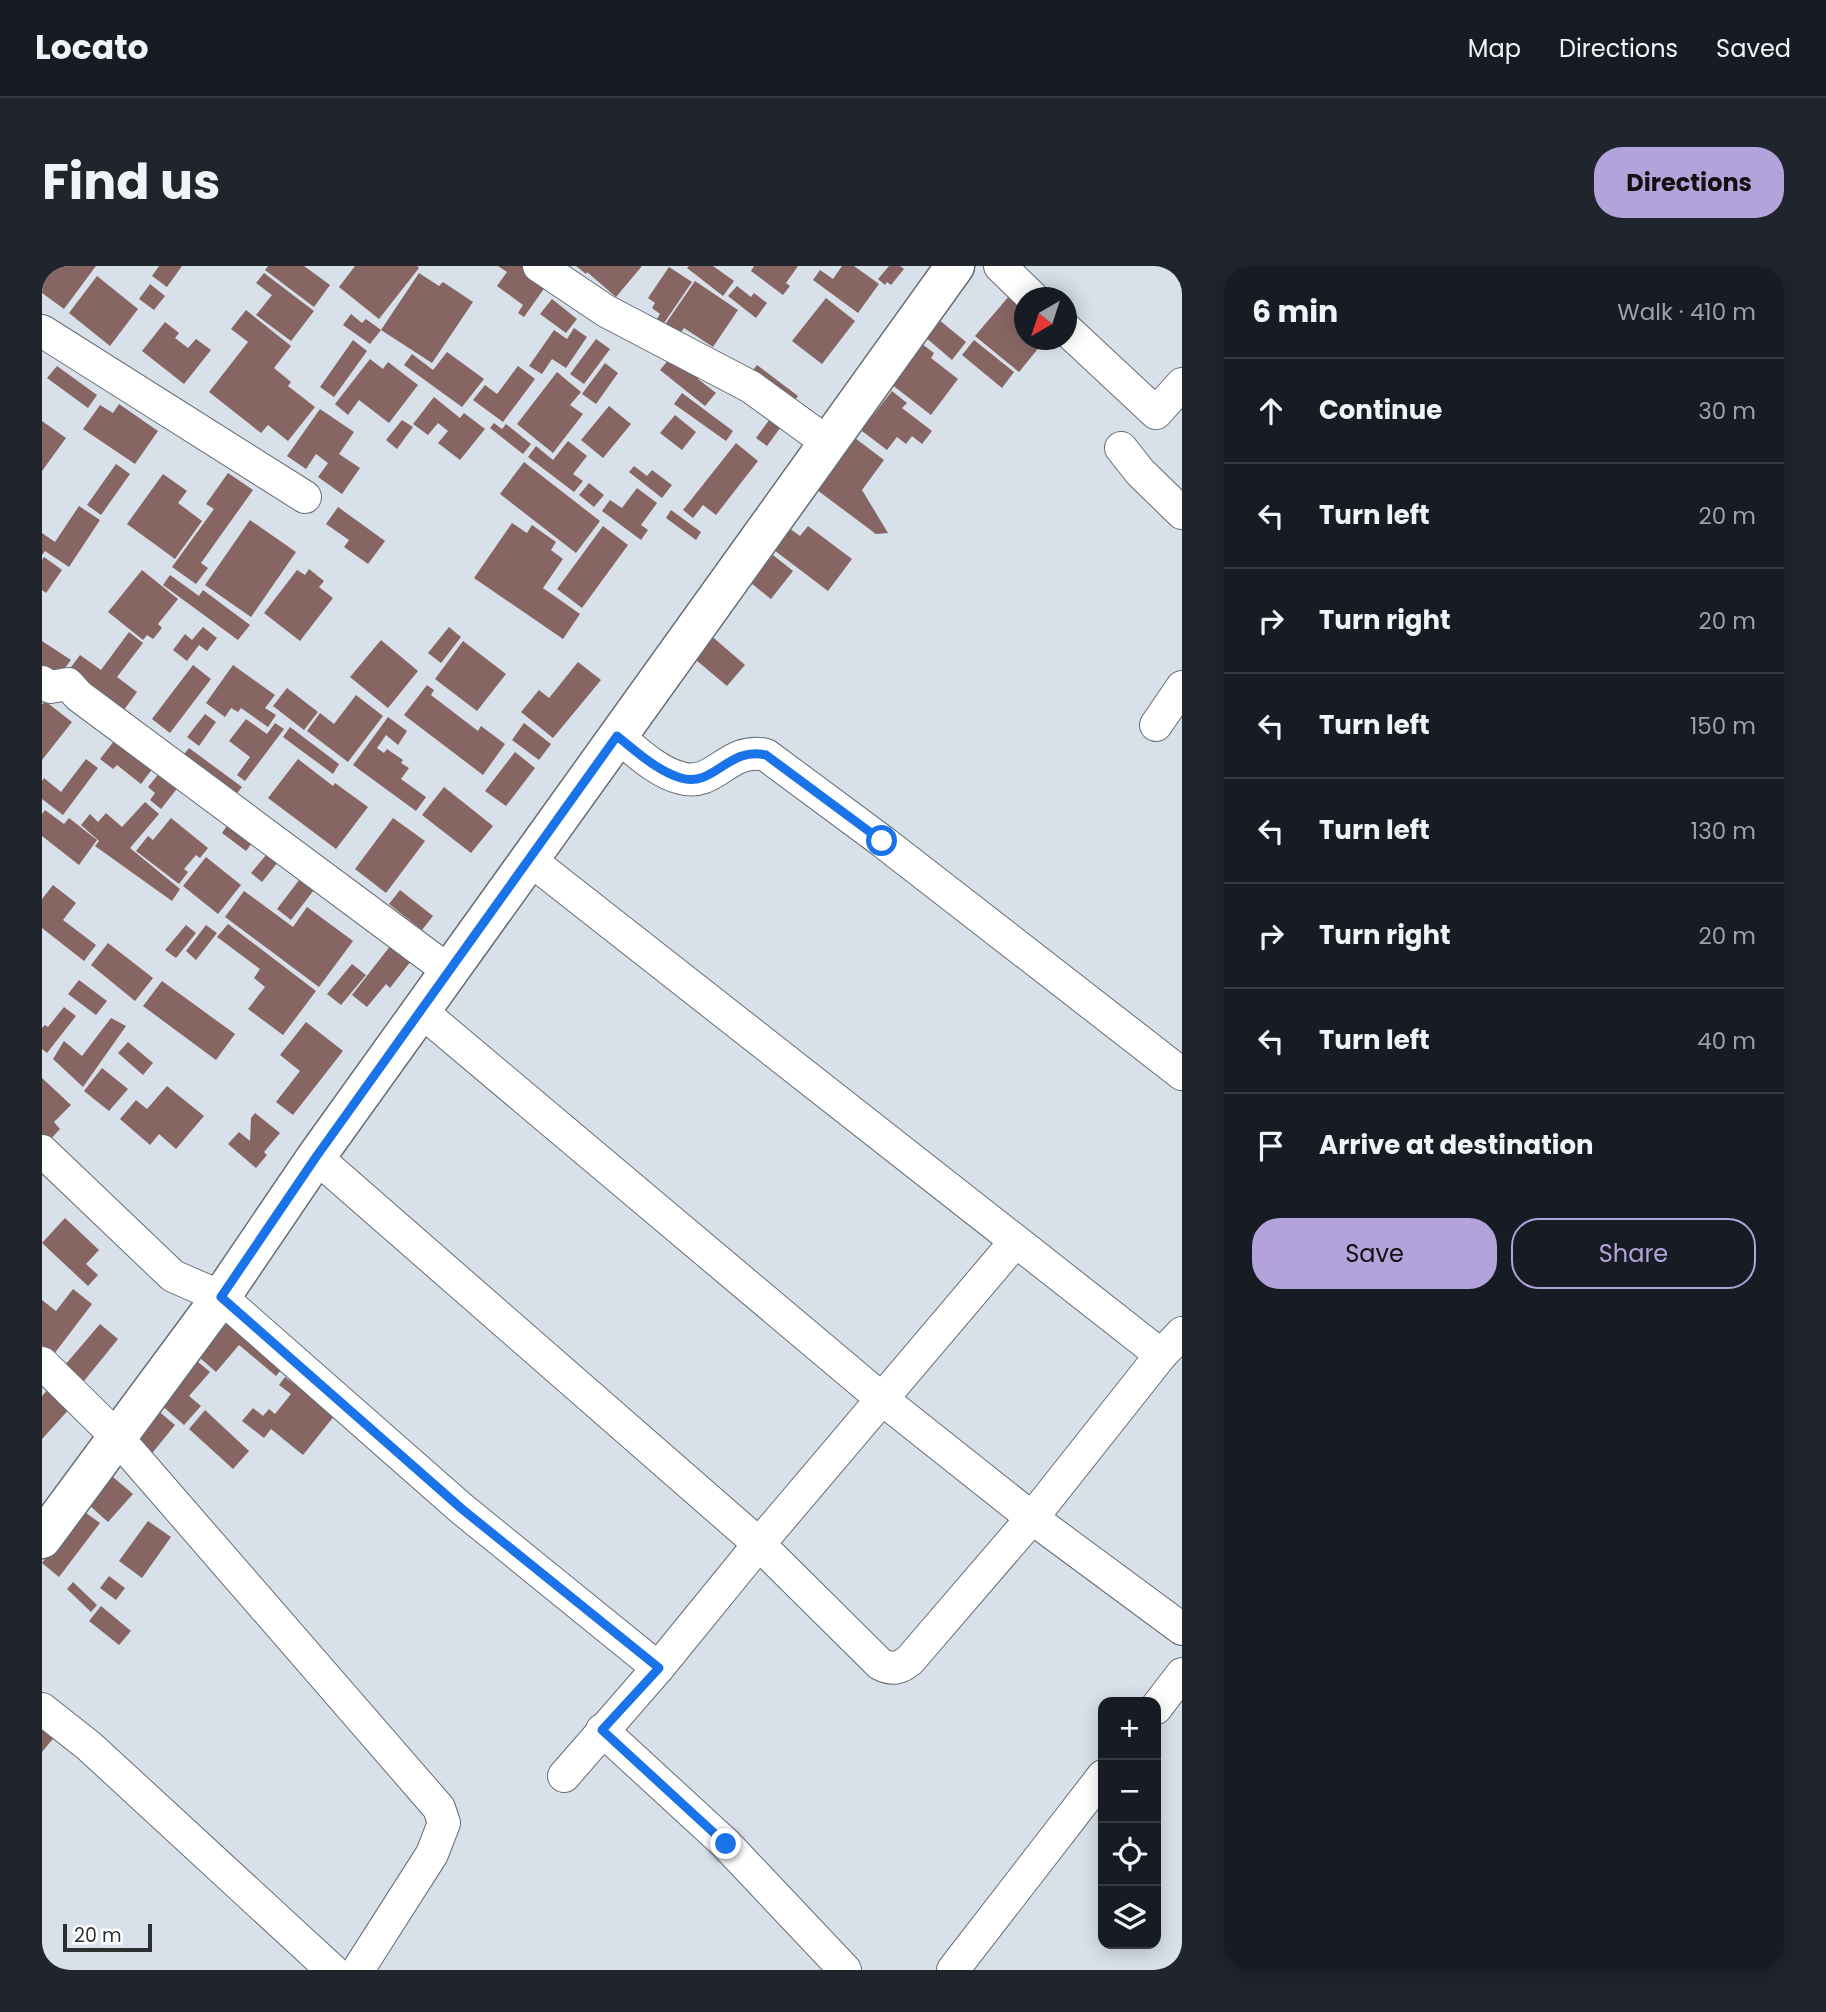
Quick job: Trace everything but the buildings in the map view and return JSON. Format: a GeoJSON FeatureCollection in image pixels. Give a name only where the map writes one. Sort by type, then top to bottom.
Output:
{"type":"FeatureCollection","features":[{"type":"Feature","properties":{"kind":"main road"},"geometry":{"type":"LineString","coordinates":[[42,1539],[221,1297],[316,1157],[955,266]]}},
{"type":"Feature","properties":{"kind":"street"},"geometry":{"type":"LineString","coordinates":[[538,266],[606,311],[751,387],[828,443]]}},
{"type":"Feature","properties":{"kind":"street"},"geometry":{"type":"LineString","coordinates":[[1000,266],[1022,287]]}},
{"type":"Feature","properties":{"kind":"street"},"geometry":{"type":"LineString","coordinates":[[42,331],[305,497]]}},
{"type":"Feature","properties":{"kind":"street"},"geometry":{"type":"LineString","coordinates":[[1077,339],[1156,413],[1182,384]]}},
{"type":"Feature","properties":{"kind":"street"},"geometry":{"type":"LineString","coordinates":[[1121,448],[1140,472],[1182,513]]}},
{"type":"Feature","properties":{"kind":"street"},"geometry":{"type":"LineString","coordinates":[[42,682],[50,687],[68,684],[79,696],[449,971]]}},
{"type":"Feature","properties":{"kind":"street"},"geometry":{"type":"LineString","coordinates":[[1156,726],[1182,687]]}},
{"type":"Feature","properties":{"kind":"street"},"geometry":{"type":"LineString","coordinates":[[617,736],[652,762],[681,778],[696,780],[740,756],[752,752],[766,755],[1177,1060]]}},
{"type":"Feature","properties":{"kind":"street"},"geometry":{"type":"LineString","coordinates":[[316,1157],[759,1544],[880,1664],[890,1669],[902,1667],[910,1660],[1032,1517],[1176,1340],[1015,1242],[529,859]]}},
{"type":"Feature","properties":{"kind":"street"},"geometry":{"type":"LineString","coordinates":[[421,1010],[882,1399],[1032,1517],[1182,1629]]}},
{"type":"Feature","properties":{"kind":"street"},"geometry":{"type":"LineString","coordinates":[[42,1151],[173,1276],[221,1297],[462,1509],[659,1668]]}},
{"type":"Feature","properties":{"kind":"street"},"geometry":{"type":"LineString","coordinates":[[564,1776],[659,1668],[759,1544],[1015,1242]]}},
{"type":"Feature","properties":{"kind":"street"},"geometry":{"type":"LineString","coordinates":[[42,1363],[116,1436],[439,1808],[444,1823],[432,1854],[358,1970]]}},
{"type":"Feature","properties":{"kind":"street"},"geometry":{"type":"LineString","coordinates":[[1161,1701],[1182,1674]]}},
{"type":"Feature","properties":{"kind":"street"},"geometry":{"type":"LineString","coordinates":[[42,1709],[89,1746],[332,1970]]}},
{"type":"Feature","properties":{"kind":"street"},"geometry":{"type":"LineString","coordinates":[[602,1730],[726,1844],[845,1970]]}},
{"type":"Feature","properties":{"kind":"street"},"geometry":{"type":"LineString","coordinates":[[953,1970],[1098,1782]]}},
{"type":"Feature","properties":{"kind":"route"},"geometry":{"type":"LineString","coordinates":[[726,1844],[602,1730],[659,1668],[462,1509],[221,1297],[316,1157],[617,736],[661,768],[681,778],[696,780],[740,756],[752,752],[766,755],[882,841]]}}]}
